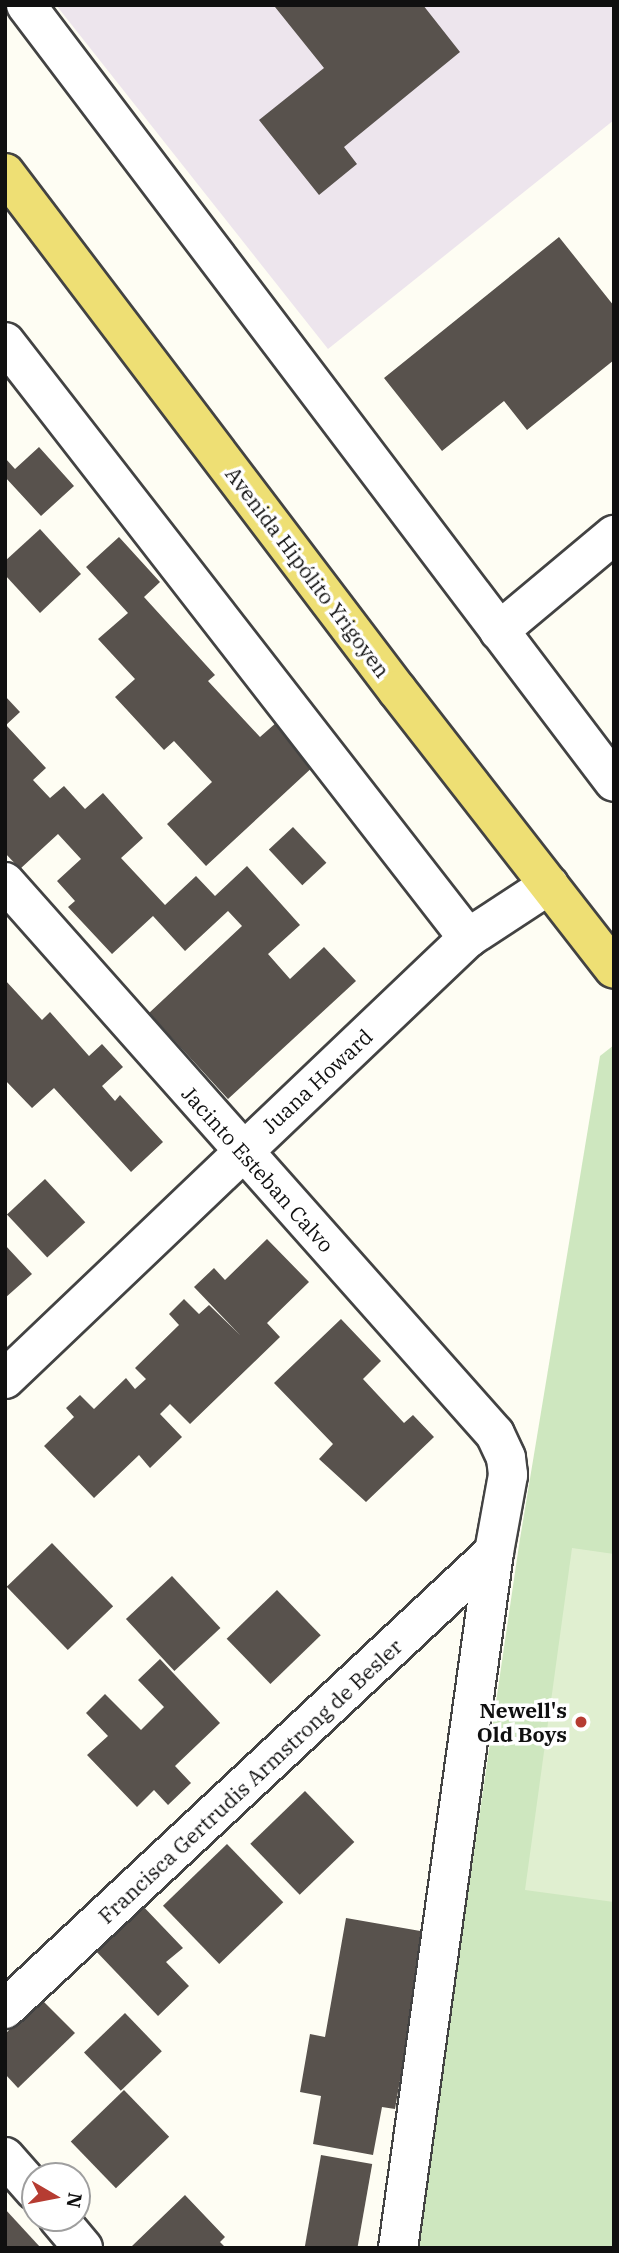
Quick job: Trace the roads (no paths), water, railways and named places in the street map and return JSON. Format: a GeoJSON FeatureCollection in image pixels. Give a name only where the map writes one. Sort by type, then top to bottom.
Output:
{"type":"FeatureCollection","features":[{"type":"Feature","properties":{"kind":"main road","name":"Avenida Hipólito Yrigoyen"},"geometry":{"type":"LineString","coordinates":[[5,173],[614,969]]}},
{"type":"Feature","properties":{"kind":"street"},"geometry":{"type":"LineString","coordinates":[[26,5],[614,782]]}},
{"type":"Feature","properties":{"kind":"street"},"geometry":{"type":"LineString","coordinates":[[5,342],[468,938]]}},
{"type":"Feature","properties":{"kind":"street"},"geometry":{"type":"LineString","coordinates":[[499,631],[614,535]]}},
{"type":"Feature","properties":{"kind":"street","name":"Jacinto Esteban Calvo"},"geometry":{"type":"LineString","coordinates":[[5,882],[495,1434],[506,1458],[508,1475],[494,1552]]}},
{"type":"Feature","properties":{"kind":"street","name":"Juana Howard"},"geometry":{"type":"LineString","coordinates":[[5,1379],[468,938],[549,885]]}},
{"type":"Feature","properties":{"kind":"street"},"geometry":{"type":"LineString","coordinates":[[398,2248],[494,1552]]}},
{"type":"Feature","properties":{"kind":"street","name":"Francisca Gertrudis Armstrong de Besler"},"geometry":{"type":"LineString","coordinates":[[5,2010],[494,1552]]}},
{"type":"Feature","properties":{"kind":"street"},"geometry":{"type":"LineString","coordinates":[[5,2157],[21,2175]]}},
{"type":"Feature","properties":{"kind":"street"},"geometry":{"type":"LineString","coordinates":[[70,2232],[83,2248]]}},
{"type":"Feature","properties":{"kind":"place","name":"Newell's Old Boys"},"geometry":{"type":"Point","coordinates":[581,1722]}}]}
